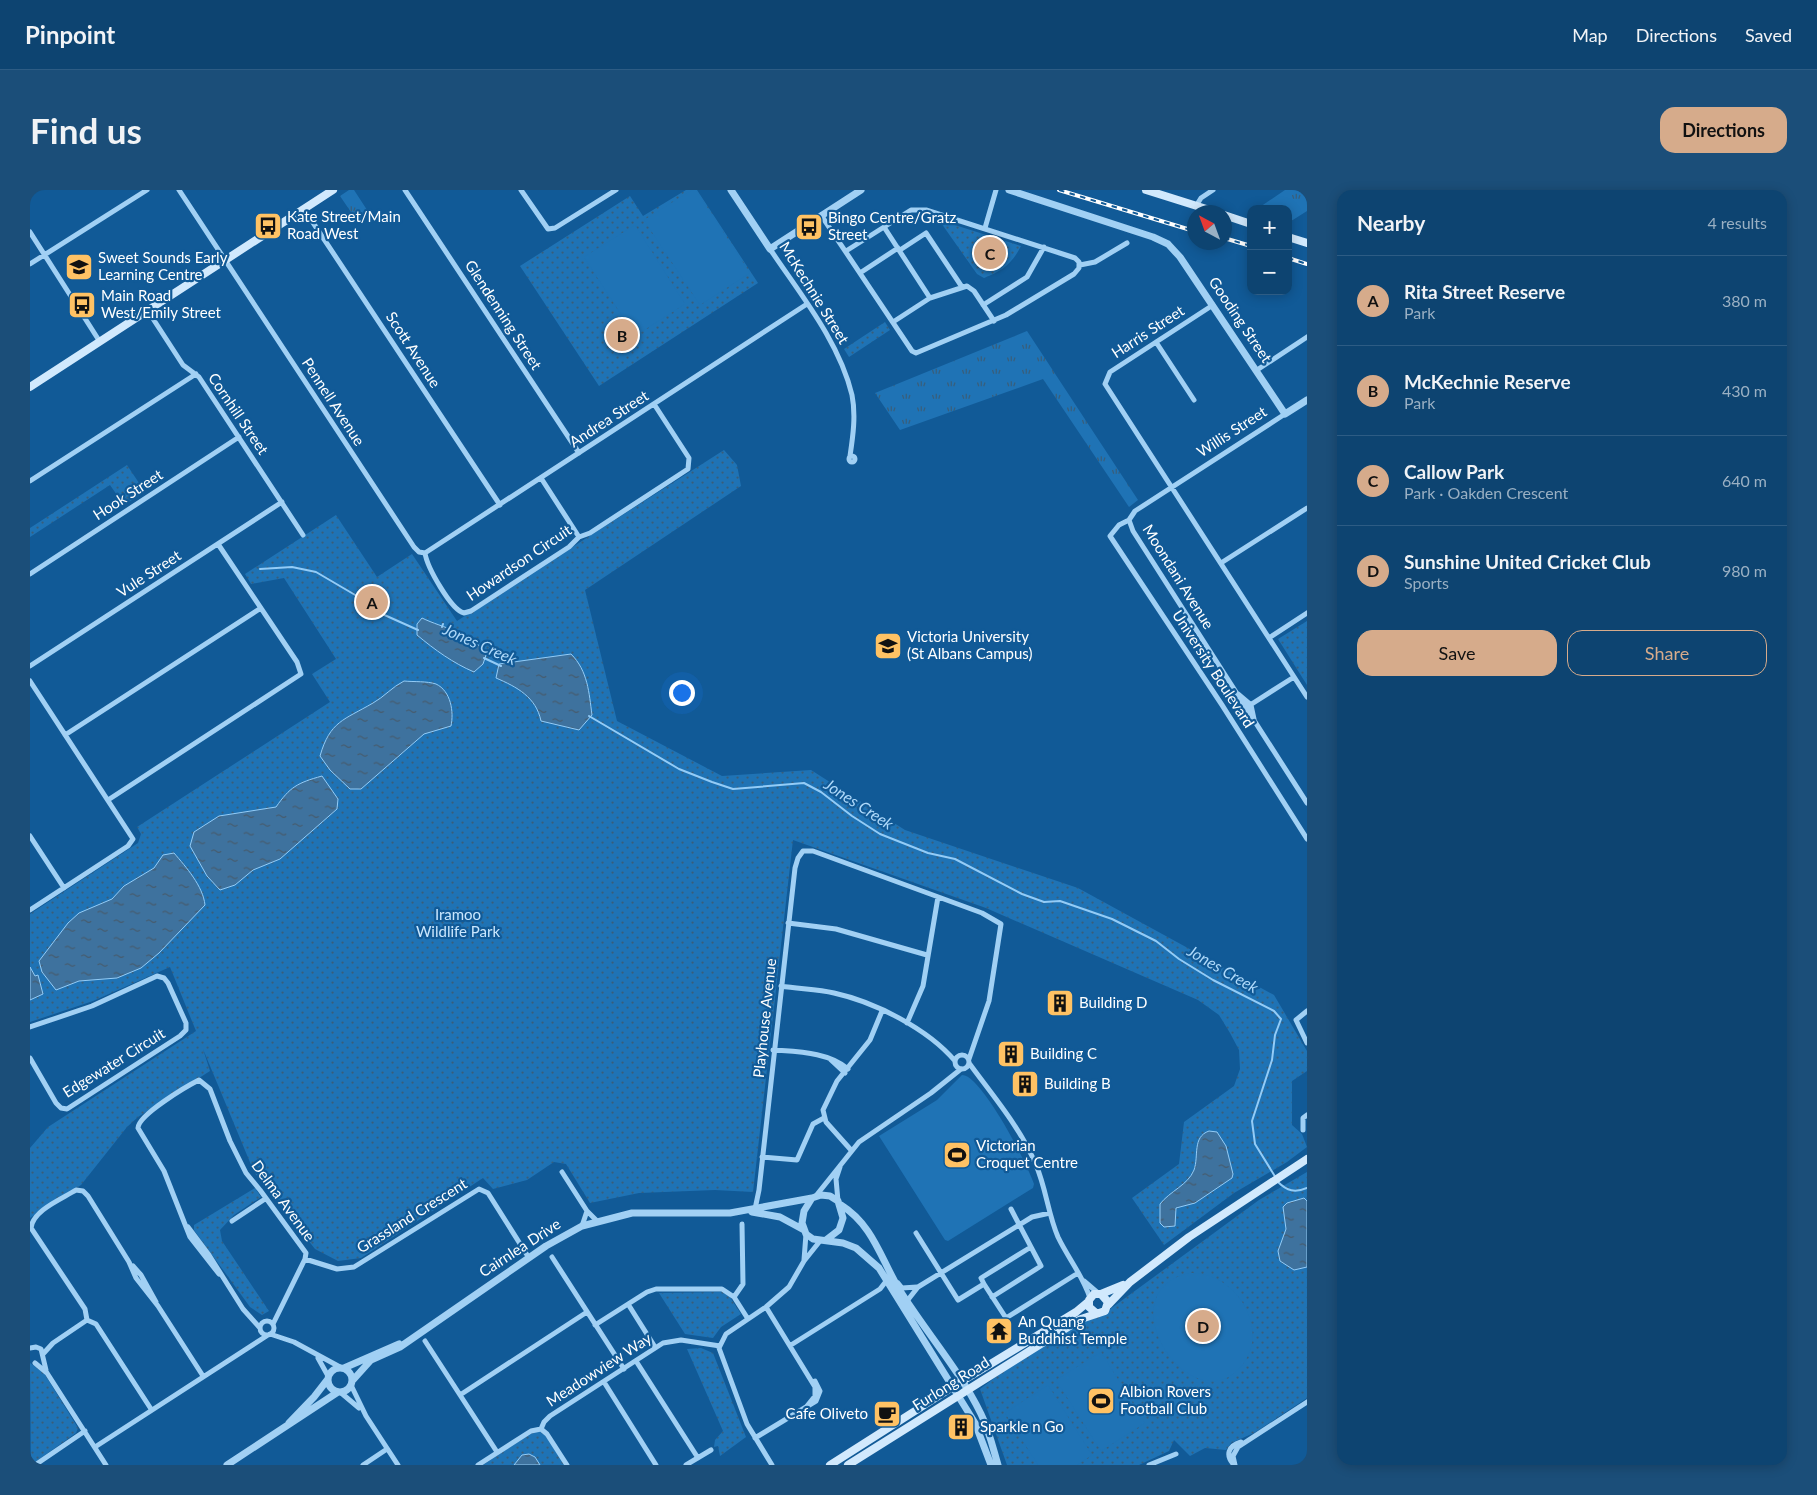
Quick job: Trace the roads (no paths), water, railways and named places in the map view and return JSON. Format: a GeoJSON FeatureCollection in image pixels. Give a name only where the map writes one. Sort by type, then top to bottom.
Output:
{"type":"FeatureCollection","features":[{"type":"Feature","properties":{"kind":"main road"},"geometry":{"type":"LineString","coordinates":[[30,387],[333,190]]}},
{"type":"Feature","properties":{"kind":"main road"},"geometry":{"type":"LineString","coordinates":[[1146,190],[1193,205]]}},
{"type":"Feature","properties":{"kind":"main road"},"geometry":{"type":"LineString","coordinates":[[1232,218],[1247,223]]}},
{"type":"Feature","properties":{"kind":"main road"},"geometry":{"type":"LineString","coordinates":[[1292,237],[1307,243]]}},
{"type":"Feature","properties":{"kind":"main road"},"geometry":{"type":"LineString","coordinates":[[1130,1282],[1100,1293],[1089,1300],[1091,1310],[1096,1313],[1102,1312],[1130,1282],[1257,1191],[1307,1159]]}},
{"type":"Feature","properties":{"kind":"main road"},"geometry":{"type":"LineString","coordinates":[[1100,1293],[1106,1297],[1108,1305]]}},
{"type":"Feature","properties":{"kind":"main road","name":"Furlong Road"},"geometry":{"type":"LineString","coordinates":[[830,1465],[1076,1312],[1089,1300]]}},
{"type":"Feature","properties":{"kind":"main road","name":"Furlong Road"},"geometry":{"type":"LineString","coordinates":[[848,1465],[1075,1322],[1096,1313]]}},
{"type":"Feature","properties":{"kind":"main road"},"geometry":{"type":"LineString","coordinates":[[843,1457],[851,1456],[856,1460]]}},
{"type":"Feature","properties":{"kind":"street"},"geometry":{"type":"LineString","coordinates":[[30,264],[147,190]]}},
{"type":"Feature","properties":{"kind":"street","name":"Pennell Avenue"},"geometry":{"type":"LineString","coordinates":[[180,190],[224,261],[414,547],[418,552],[424,553]]}},
{"type":"Feature","properties":{"kind":"street","name":"Glendenning Street"},"geometry":{"type":"LineString","coordinates":[[405,190],[579,453]]}},
{"type":"Feature","properties":{"kind":"street"},"geometry":{"type":"LineString","coordinates":[[521,190],[548,229],[555,228],[616,190]]}},
{"type":"Feature","properties":{"kind":"street","name":"McKechnie Street"},"geometry":{"type":"LineString","coordinates":[[731,190],[827,335],[841,364],[850,390],[854,428],[852,456]]}},
{"type":"Feature","properties":{"kind":"street"},"geometry":{"type":"LineString","coordinates":[[770,248],[861,190]]}},
{"type":"Feature","properties":{"kind":"street"},"geometry":{"type":"LineString","coordinates":[[985,228],[996,190]]}},
{"type":"Feature","properties":{"kind":"street","name":"Gooding Street"},"geometry":{"type":"LineString","coordinates":[[1009,190],[1153,237],[1168,244],[1180,257],[1285,414]]}},
{"type":"Feature","properties":{"kind":"street"},"geometry":{"type":"LineString","coordinates":[[1197,205],[1205,195],[1213,190]]}},
{"type":"Feature","properties":{"kind":"street","name":"Scott Avenue"},"geometry":{"type":"LineString","coordinates":[[304,209],[500,505]]}},
{"type":"Feature","properties":{"kind":"street"},"geometry":{"type":"LineString","coordinates":[[846,251],[911,210],[931,210],[1075,258],[1080,265]]}},
{"type":"Feature","properties":{"kind":"street"},"geometry":{"type":"LineString","coordinates":[[822,215],[912,351],[916,353],[941,341],[994,321],[1020,308],[1074,274],[1080,268],[1080,265]]}},
{"type":"Feature","properties":{"kind":"street"},"geometry":{"type":"LineString","coordinates":[[884,227],[930,298]]}},
{"type":"Feature","properties":{"kind":"street"},"geometry":{"type":"LineString","coordinates":[[30,232],[100,342]]}},
{"type":"Feature","properties":{"kind":"street"},"geometry":{"type":"LineString","coordinates":[[860,273],[926,233],[962,287]]}},
{"type":"Feature","properties":{"kind":"street"},"geometry":{"type":"LineString","coordinates":[[1080,265],[1095,262],[1126,242]]}},
{"type":"Feature","properties":{"kind":"street"},"geometry":{"type":"LineString","coordinates":[[983,305],[1027,277],[1044,247]]}},
{"type":"Feature","properties":{"kind":"street"},"geometry":{"type":"LineString","coordinates":[[893,322],[930,298],[962,287],[971,287],[994,321]]}},
{"type":"Feature","properties":{"kind":"street","name":"Andrea Street"},"geometry":{"type":"LineString","coordinates":[[424,553],[807,304]]}},
{"type":"Feature","properties":{"kind":"street","name":"Harris Street"},"geometry":{"type":"LineString","coordinates":[[1172,486],[1105,384],[1110,372],[1213,305]]}},
{"type":"Feature","properties":{"kind":"street","name":"Cornhill Street"},"geometry":{"type":"LineString","coordinates":[[148,311],[183,365],[196,374],[303,535]]}},
{"type":"Feature","properties":{"kind":"street"},"geometry":{"type":"LineString","coordinates":[[1257,370],[1307,337]]}},
{"type":"Feature","properties":{"kind":"street"},"geometry":{"type":"LineString","coordinates":[[1156,342],[1194,400]]}},
{"type":"Feature","properties":{"kind":"street"},"geometry":{"type":"LineString","coordinates":[[30,482],[196,374]]}},
{"type":"Feature","properties":{"kind":"street","name":"Willis Street"},"geometry":{"type":"LineString","coordinates":[[1172,486],[1307,400]]}},
{"type":"Feature","properties":{"kind":"street","name":"Howardson Circuit"},"geometry":{"type":"LineString","coordinates":[[424,553],[430,569],[455,608],[460,612],[467,613],[569,547],[579,537],[590,533],[688,469],[689,458],[654,404]]}},
{"type":"Feature","properties":{"kind":"street","name":"Hook Street"},"geometry":{"type":"LineString","coordinates":[[30,574],[239,437]]}},
{"type":"Feature","properties":{"kind":"street"},"geometry":{"type":"LineString","coordinates":[[540,478],[579,537]]}},
{"type":"Feature","properties":{"kind":"street"},"geometry":{"type":"LineString","coordinates":[[1172,486],[1307,697]]}},
{"type":"Feature","properties":{"kind":"street","name":"Moondani Avenue"},"geometry":{"type":"LineString","coordinates":[[1172,486],[1135,511],[1129,520],[1133,531],[1237,694],[1249,706],[1255,722],[1307,803]]}},
{"type":"Feature","properties":{"kind":"street","name":"Vule Street"},"geometry":{"type":"LineString","coordinates":[[30,666],[282,502]]}},
{"type":"Feature","properties":{"kind":"street"},"geometry":{"type":"LineString","coordinates":[[1221,563],[1307,508]]}},
{"type":"Feature","properties":{"kind":"street","name":"University Boulevard"},"geometry":{"type":"LineString","coordinates":[[1129,520],[1119,525],[1110,536],[1217,697],[1307,839]]}},
{"type":"Feature","properties":{"kind":"street"},"geometry":{"type":"LineString","coordinates":[[108,800],[298,677],[301,671],[218,544]]}},
{"type":"Feature","properties":{"kind":"street"},"geometry":{"type":"LineString","coordinates":[[65,735],[260,608]]}},
{"type":"Feature","properties":{"kind":"street"},"geometry":{"type":"LineString","coordinates":[[1269,638],[1307,613]]}},
{"type":"Feature","properties":{"kind":"street"},"geometry":{"type":"LineString","coordinates":[[1249,706],[1294,677]]}},
{"type":"Feature","properties":{"kind":"street"},"geometry":{"type":"LineString","coordinates":[[30,681],[133,839],[128,846],[30,910]]}},
{"type":"Feature","properties":{"kind":"street"},"geometry":{"type":"LineString","coordinates":[[30,836],[64,888]]}},
{"type":"Feature","properties":{"kind":"street","name":"Playhouse Avenue"},"geometry":{"type":"LineString","coordinates":[[752,1210],[759,1190],[773,1050],[795,868],[798,858],[803,851],[813,851],[938,896]]}},
{"type":"Feature","properties":{"kind":"street"},"geometry":{"type":"LineString","coordinates":[[804,1261],[805,1232],[803,1216],[814,1198],[851,1150],[868,1134],[919,1102],[948,1079],[974,1044],[982,1028],[989,1001],[1001,924],[991,917],[938,896],[923,986],[907,1023]]}},
{"type":"Feature","properties":{"kind":"street"},"geometry":{"type":"LineString","coordinates":[[788,924],[836,929],[927,955]]}},
{"type":"Feature","properties":{"kind":"street","name":"Edgewater Circuit"},"geometry":{"type":"LineString","coordinates":[[30,1027],[92,1006],[157,976],[164,978],[168,983],[186,1023],[182,1034],[67,1108],[61,1108],[56,1103],[30,1058]]}},
{"type":"Feature","properties":{"kind":"street"},"geometry":{"type":"LineString","coordinates":[[781,986],[834,993],[882,1011],[921,1029],[944,1047],[965,1058],[992,1091],[1030,1152],[1040,1176],[1058,1237],[1082,1279],[1089,1300]]}},
{"type":"Feature","properties":{"kind":"street"},"geometry":{"type":"LineString","coordinates":[[1307,1010],[1296,1020],[1297,1026],[1307,1043]]}},
{"type":"Feature","properties":{"kind":"street"},"geometry":{"type":"LineString","coordinates":[[851,1150],[824,1118],[825,1104],[837,1081],[847,1071],[870,1040],[882,1011]]}},
{"type":"Feature","properties":{"kind":"street"},"geometry":{"type":"LineString","coordinates":[[944,1047],[959,1066],[977,1074]]}},
{"type":"Feature","properties":{"kind":"street"},"geometry":{"type":"LineString","coordinates":[[773,1050],[802,1052],[831,1059],[847,1071]]}},
{"type":"Feature","properties":{"kind":"street"},"geometry":{"type":"LineString","coordinates":[[959,1066],[965,1058]]}},
{"type":"Feature","properties":{"kind":"street","name":"Delma Avenue"},"geometry":{"type":"LineString","coordinates":[[248,1315],[219,1274],[209,1255],[186,1225],[164,1171],[137,1125],[142,1118],[161,1104],[197,1081],[204,1082],[210,1089],[237,1158],[265,1199],[305,1251],[305,1260],[269,1334]]}},
{"type":"Feature","properties":{"kind":"street"},"geometry":{"type":"LineString","coordinates":[[1303,1130],[1303,1118],[1307,1115]]}},
{"type":"Feature","properties":{"kind":"street"},"geometry":{"type":"LineString","coordinates":[[762,1157],[797,1160],[813,1124],[824,1118]]}},
{"type":"Feature","properties":{"kind":"street"},"geometry":{"type":"LineString","coordinates":[[772,1465],[755,1438],[720,1355],[720,1346],[726,1334],[766,1307],[789,1287],[804,1261],[823,1241],[839,1230],[842,1224],[836,1180],[841,1164]]}},
{"type":"Feature","properties":{"kind":"street"},"geometry":{"type":"LineString","coordinates":[[562,1172],[586,1211],[597,1221]]}},
{"type":"Feature","properties":{"kind":"street","name":"Grassland Crescent"},"geometry":{"type":"LineString","coordinates":[[305,1260],[337,1269],[354,1267],[479,1188],[488,1193],[529,1258]]}},
{"type":"Feature","properties":{"kind":"street"},"geometry":{"type":"LineString","coordinates":[[151,1409],[96,1324],[88,1320],[85,1309],[31,1228],[32,1220],[76,1190],[83,1191],[129,1262],[141,1275],[158,1306],[203,1376]]}},
{"type":"Feature","properties":{"kind":"street","name":"Playhouse Avenue"},"geometry":{"type":"LineString","coordinates":[[759,1190],[766,1207]]}},
{"type":"Feature","properties":{"kind":"street"},"geometry":{"type":"LineString","coordinates":[[814,1198],[825,1194],[863,1223],[890,1281],[951,1388],[975,1423],[991,1465]]}},
{"type":"Feature","properties":{"kind":"street","name":"Cairnlea Drive"},"geometry":{"type":"LineString","coordinates":[[352,1382],[371,1360],[392,1352],[529,1258],[582,1226],[632,1214],[752,1210],[814,1198]]}},
{"type":"Feature","properties":{"kind":"street"},"geometry":{"type":"LineString","coordinates":[[232,1221],[265,1199]]}},
{"type":"Feature","properties":{"kind":"street"},"geometry":{"type":"LineString","coordinates":[[992,1297],[1041,1266],[1021,1224],[1011,1209]]}},
{"type":"Feature","properties":{"kind":"street","name":"Cairnlea Drive"},"geometry":{"type":"LineString","coordinates":[[752,1210],[780,1217],[805,1232]]}},
{"type":"Feature","properties":{"kind":"street"},"geometry":{"type":"LineString","coordinates":[[582,1226],[586,1211]]}},
{"type":"Feature","properties":{"kind":"street"},"geometry":{"type":"LineString","coordinates":[[907,1301],[918,1287],[1032,1217],[1050,1213]]}},
{"type":"Feature","properties":{"kind":"street"},"geometry":{"type":"LineString","coordinates":[[734,1297],[743,1284],[742,1224]]}},
{"type":"Feature","properties":{"kind":"street"},"geometry":{"type":"LineString","coordinates":[[805,1232],[813,1239],[856,1248],[869,1257],[907,1301],[967,1390],[986,1424],[998,1465]]}},
{"type":"Feature","properties":{"kind":"street"},"geometry":{"type":"LineString","coordinates":[[916,1233],[958,1300],[984,1284]]}},
{"type":"Feature","properties":{"kind":"street"},"geometry":{"type":"LineString","coordinates":[[1032,1247],[981,1278],[1006,1318],[1078,1273]]}},
{"type":"Feature","properties":{"kind":"street"},"geometry":{"type":"LineString","coordinates":[[552,1257],[624,1369]]}},
{"type":"Feature","properties":{"kind":"street"},"geometry":{"type":"LineString","coordinates":[[1082,1279],[1100,1293]]}},
{"type":"Feature","properties":{"kind":"street"},"geometry":{"type":"LineString","coordinates":[[890,1281],[902,1288],[918,1287]]}},
{"type":"Feature","properties":{"kind":"street"},"geometry":{"type":"LineString","coordinates":[[791,1345],[890,1281]]}},
{"type":"Feature","properties":{"kind":"street"},"geometry":{"type":"LineString","coordinates":[[595,1325],[656,1289],[722,1289],[734,1297],[748,1319]]}},
{"type":"Feature","properties":{"kind":"street"},"geometry":{"type":"LineString","coordinates":[[628,1304],[655,1347]]}},
{"type":"Feature","properties":{"kind":"street"},"geometry":{"type":"LineString","coordinates":[[755,1438],[807,1406],[812,1401],[816,1391],[811,1377],[766,1307]]}},
{"type":"Feature","properties":{"kind":"street","name":"Delma Avenue"},"geometry":{"type":"LineString","coordinates":[[250,1345],[266,1321],[281,1308]]}},
{"type":"Feature","properties":{"kind":"street"},"geometry":{"type":"LineString","coordinates":[[460,1395],[587,1312]]}},
{"type":"Feature","properties":{"kind":"street"},"geometry":{"type":"LineString","coordinates":[[248,1315],[266,1321],[286,1338]]}},
{"type":"Feature","properties":{"kind":"street"},"geometry":{"type":"LineString","coordinates":[[248,1315],[260,1329],[269,1334],[286,1338],[350,1372],[352,1382],[366,1416]]}},
{"type":"Feature","properties":{"kind":"street"},"geometry":{"type":"LineString","coordinates":[[88,1320],[53,1343],[43,1356],[33,1362],[47,1373],[106,1465]]}},
{"type":"Feature","properties":{"kind":"street"},"geometry":{"type":"LineString","coordinates":[[95,1447],[269,1334]]}},
{"type":"Feature","properties":{"kind":"street","name":"Cairnlea Drive"},"geometry":{"type":"LineString","coordinates":[[342,1368],[409,1340]]}},
{"type":"Feature","properties":{"kind":"street","name":"Meadowview Way"},"geometry":{"type":"LineString","coordinates":[[478,1465],[531,1431],[541,1429],[550,1416],[663,1343],[681,1340],[720,1346]]}},
{"type":"Feature","properties":{"kind":"street"},"geometry":{"type":"LineString","coordinates":[[425,1341],[497,1452]]}},
{"type":"Feature","properties":{"kind":"street"},"geometry":{"type":"LineString","coordinates":[[34,1346],[53,1343]]}},
{"type":"Feature","properties":{"kind":"street"},"geometry":{"type":"LineString","coordinates":[[34,1346],[43,1356],[47,1373]]}},
{"type":"Feature","properties":{"kind":"street"},"geometry":{"type":"LineString","coordinates":[[315,1354],[324,1366],[331,1389],[339,1392],[356,1404],[398,1465]]}},
{"type":"Feature","properties":{"kind":"street"},"geometry":{"type":"LineString","coordinates":[[636,1361],[698,1458]]}},
{"type":"Feature","properties":{"kind":"street"},"geometry":{"type":"LineString","coordinates":[[285,1427],[314,1397],[333,1370],[342,1368]]}},
{"type":"Feature","properties":{"kind":"street"},"geometry":{"type":"LineString","coordinates":[[227,1465],[339,1392],[347,1390],[352,1382]]}},
{"type":"Feature","properties":{"kind":"street"},"geometry":{"type":"LineString","coordinates":[[604,1382],[656,1465]]}},
{"type":"Feature","properties":{"kind":"street"},"geometry":{"type":"LineString","coordinates":[[1235,1465],[1229,1457],[1229,1451],[1233,1445],[1245,1441],[1307,1402]]}},
{"type":"Feature","properties":{"kind":"street"},"geometry":{"type":"LineString","coordinates":[[541,1429],[547,1434],[567,1465]]}},
{"type":"Feature","properties":{"kind":"street"},"geometry":{"type":"LineString","coordinates":[[35,1465],[85,1431]]}},
{"type":"Feature","properties":{"kind":"street"},"geometry":{"type":"LineString","coordinates":[[363,1465],[388,1449]]}},
{"type":"Feature","properties":{"kind":"street"},"geometry":{"type":"LineString","coordinates":[[686,1465],[711,1450]]}},
{"type":"Feature","properties":{"kind":"street"},"geometry":{"type":"LineString","coordinates":[[1149,1465],[1176,1454]]}},
{"type":"Feature","properties":{"kind":"water"},"geometry":{"type":"Polygon","coordinates":[[[422,618],[474,641],[486,655],[483,664],[474,672],[451,660],[431,646],[417,635],[417,624],[422,618]]]}},
{"type":"Feature","properties":{"kind":"water"},"geometry":{"type":"Polygon","coordinates":[[[571,654],[584,675],[589,691],[592,715],[579,730],[541,721],[535,705],[530,699],[518,689],[496,678],[499,664],[571,654]]]}},
{"type":"Feature","properties":{"kind":"water"},"geometry":{"type":"Polygon","coordinates":[[[404,681],[432,683],[441,687],[448,697],[452,708],[451,726],[424,734],[361,789],[350,789],[330,770],[320,756],[328,735],[346,718],[377,701],[404,681]]]}},
{"type":"Feature","properties":{"kind":"water"},"geometry":{"type":"Polygon","coordinates":[[[322,776],[338,799],[337,809],[280,859],[253,870],[235,885],[220,890],[207,876],[190,846],[194,832],[219,816],[276,807],[290,790],[306,781],[322,776]]]}},
{"type":"Feature","properties":{"kind":"water"},"geometry":{"type":"Polygon","coordinates":[[[174,853],[197,884],[204,898],[205,905],[159,953],[141,968],[117,978],[79,981],[56,990],[42,972],[39,961],[68,923],[79,913],[112,899],[124,886],[154,868],[163,855],[174,853]]]}},
{"type":"Feature","properties":{"kind":"water"},"geometry":{"type":"Polygon","coordinates":[[[30,967],[35,976],[38,975],[43,994],[30,1000],[30,967]]]}},
{"type":"Feature","properties":{"kind":"water"},"geometry":{"type":"Polygon","coordinates":[[[1209,1131],[1217,1132],[1226,1146],[1233,1174],[1232,1178],[1195,1203],[1176,1208],[1175,1226],[1164,1227],[1160,1223],[1160,1204],[1188,1180],[1194,1170],[1198,1142],[1209,1131]]]}},
{"type":"Feature","properties":{"kind":"water"},"geometry":{"type":"Polygon","coordinates":[[[1304,1198],[1307,1201],[1307,1267],[1294,1270],[1280,1261],[1278,1251],[1286,1229],[1283,1207],[1287,1203],[1304,1198]]]}},
{"type":"Feature","properties":{"kind":"water"},"geometry":{"type":"Polygon","coordinates":[[[529,1454],[535,1457],[540,1465],[514,1465],[522,1455],[529,1454]]]}},
{"type":"Feature","properties":{"kind":"waterway","name":"Jones Creek"},"geometry":{"type":"LineString","coordinates":[[260,569],[292,567],[316,572],[362,599],[380,613],[418,630]]}},
{"type":"Feature","properties":{"kind":"waterway","name":"Jones Creek"},"geometry":{"type":"LineString","coordinates":[[484,658],[501,666]]}},
{"type":"Feature","properties":{"kind":"waterway","name":"Jones Creek"},"geometry":{"type":"LineString","coordinates":[[589,716],[679,769],[733,789],[804,783],[821,792],[852,816],[880,834],[928,853],[955,859],[1022,894],[1044,902],[1060,901],[1112,919],[1156,941],[1179,959],[1213,980],[1274,1011],[1281,1019],[1275,1035],[1272,1060],[1252,1121],[1255,1144],[1276,1178]]}},
{"type":"Feature","properties":{"kind":"waterway","name":"Jones Creek"},"geometry":{"type":"LineString","coordinates":[[1278,1182],[1291,1190],[1307,1188]]}},
{"type":"Feature","properties":{"kind":"railway"},"geometry":{"type":"LineString","coordinates":[[1059,190],[1187,229]]}},
{"type":"Feature","properties":{"kind":"railway"},"geometry":{"type":"LineString","coordinates":[[1232,240],[1247,245]]}},
{"type":"Feature","properties":{"kind":"railway"},"geometry":{"type":"LineString","coordinates":[[1292,259],[1307,264]]}},
{"type":"Feature","properties":{"kind":"place","name":"Kate Street/Main Road West"},"geometry":{"type":"Point","coordinates":[268,226]}},
{"type":"Feature","properties":{"kind":"place","name":"Bingo Centre/Gratz Street"},"geometry":{"type":"Point","coordinates":[809,227]}},
{"type":"Feature","properties":{"kind":"place","name":"Callow Park"},"geometry":{"type":"Point","coordinates":[990,253]}},
{"type":"Feature","properties":{"kind":"place","name":"Sweet Sounds Early Learning Centre"},"geometry":{"type":"Point","coordinates":[79,267]}},
{"type":"Feature","properties":{"kind":"place","name":"Main Road West/Emily Street"},"geometry":{"type":"Point","coordinates":[82,305]}},
{"type":"Feature","properties":{"kind":"place","name":"McKechnie Reserve"},"geometry":{"type":"Point","coordinates":[622,335]}},
{"type":"Feature","properties":{"kind":"place","name":"Rita Street Reserve"},"geometry":{"type":"Point","coordinates":[372,602]}},
{"type":"Feature","properties":{"kind":"place","name":"Victoria University (St Albans Campus)"},"geometry":{"type":"Point","coordinates":[888,646]}},
{"type":"Feature","properties":{"kind":"place","name":"Building D"},"geometry":{"type":"Point","coordinates":[1060,1003]}},
{"type":"Feature","properties":{"kind":"place","name":"Building C"},"geometry":{"type":"Point","coordinates":[1011,1054]}},
{"type":"Feature","properties":{"kind":"place","name":"Building B"},"geometry":{"type":"Point","coordinates":[1025,1084]}},
{"type":"Feature","properties":{"kind":"place","name":"Victorian Croquet Centre"},"geometry":{"type":"Point","coordinates":[957,1155]}},
{"type":"Feature","properties":{"kind":"place","name":"Sunshine United Cricket Club"},"geometry":{"type":"Point","coordinates":[1203,1326]}},
{"type":"Feature","properties":{"kind":"place","name":"An Quang Buddhist Temple"},"geometry":{"type":"Point","coordinates":[999,1331]}},
{"type":"Feature","properties":{"kind":"place","name":"Albion Rovers Football Club"},"geometry":{"type":"Point","coordinates":[1101,1401]}},
{"type":"Feature","properties":{"kind":"place","name":"Cafe Oliveto"},"geometry":{"type":"Point","coordinates":[887,1414]}},
{"type":"Feature","properties":{"kind":"place","name":"Sparkle n Go"},"geometry":{"type":"Point","coordinates":[961,1427]}},
{"type":"Feature","properties":{"kind":"park label","name":"Iramoo Wildlife Park"},"geometry":{"type":"Point","coordinates":[458,924]}}]}
